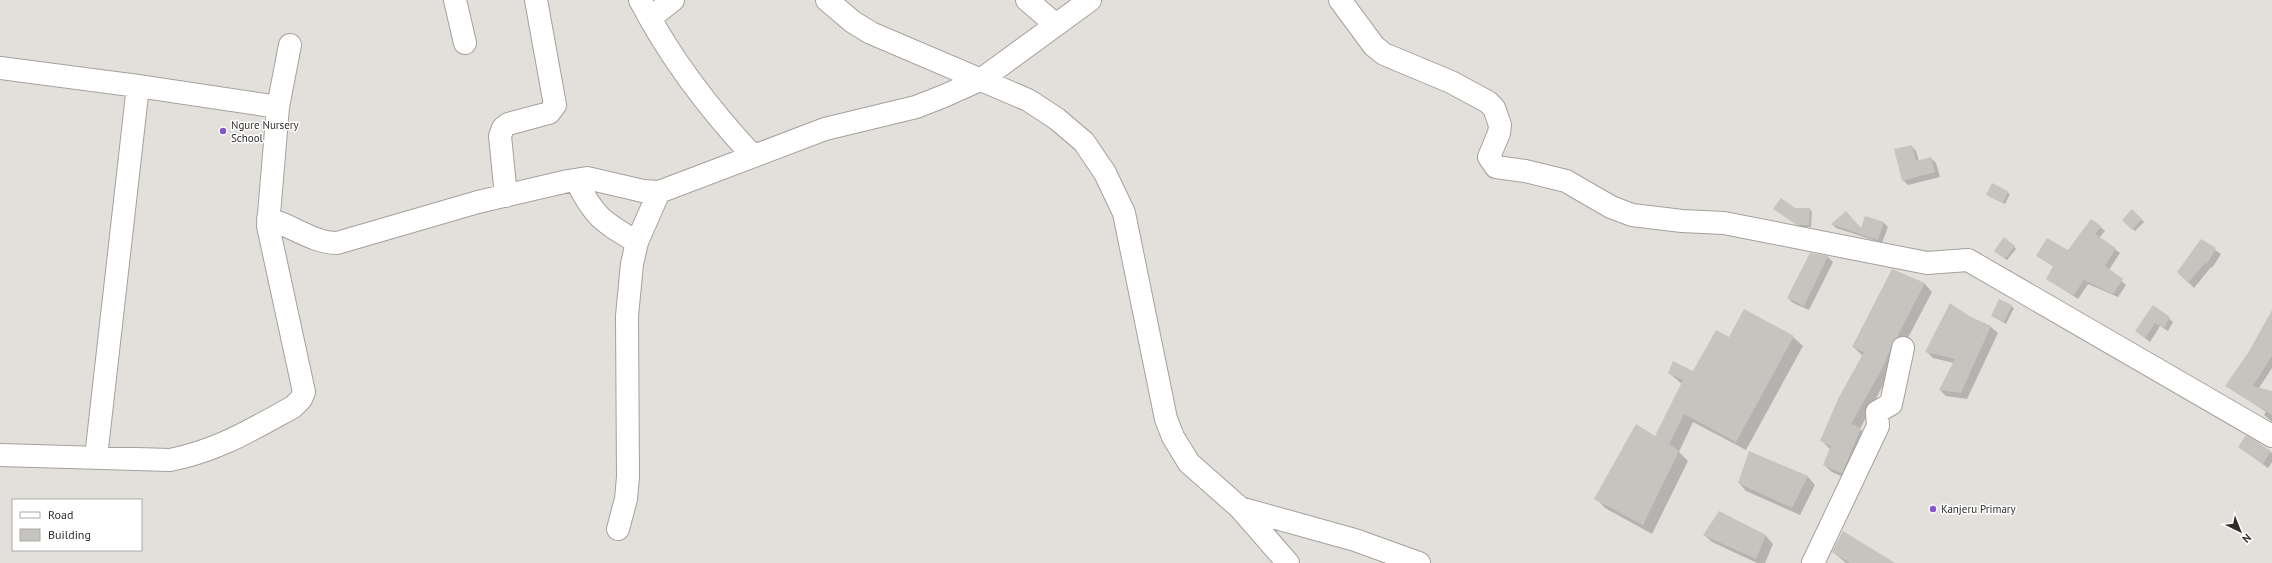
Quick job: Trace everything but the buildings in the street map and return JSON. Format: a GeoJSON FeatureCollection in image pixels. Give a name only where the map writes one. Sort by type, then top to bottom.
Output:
{"type":"FeatureCollection","features":[{"type":"Feature","properties":{"kind":"street"},"geometry":{"type":"LineString","coordinates":[[455,0],[465,43]]}},
{"type":"Feature","properties":{"kind":"street"},"geometry":{"type":"LineString","coordinates":[[506,196],[501,141],[503,128],[508,124],[549,113],[555,105],[536,0]]}},
{"type":"Feature","properties":{"kind":"street"},"geometry":{"type":"LineString","coordinates":[[673,0],[645,9],[676,61],[714,114],[753,156]]}},
{"type":"Feature","properties":{"kind":"street"},"geometry":{"type":"LineString","coordinates":[[827,0],[853,22],[872,33],[1028,100],[1057,119],[1084,142],[1105,173],[1124,212],[1166,418],[1172,437],[1181,452],[1198,473],[1240,508],[1288,563]]}},
{"type":"Feature","properties":{"kind":"street"},"geometry":{"type":"LineString","coordinates":[[1027,0],[1056,25]]}},
{"type":"Feature","properties":{"kind":"street"},"geometry":{"type":"LineString","coordinates":[[268,219],[294,227],[321,241],[337,243],[506,196],[587,178],[643,191],[659,192],[826,129],[916,107],[982,79],[1090,0]]}},
{"type":"Feature","properties":{"kind":"street"},"geometry":{"type":"LineString","coordinates":[[1340,0],[1374,46],[1384,54],[1451,82],[1488,102],[1494,108],[1500,124],[1499,134],[1489,157],[1490,162],[1496,168],[1559,178],[1620,212],[1632,215],[1682,221],[1724,223],[1927,263],[1968,260],[2272,436]]}},
{"type":"Feature","properties":{"kind":"street"},"geometry":{"type":"LineString","coordinates":[[0,455],[170,460],[194,455],[212,449],[293,407],[301,399],[304,392],[270,235],[268,219],[278,107],[290,45]]}},
{"type":"Feature","properties":{"kind":"street"},"geometry":{"type":"LineString","coordinates":[[0,68],[138,86],[278,107]]}},
{"type":"Feature","properties":{"kind":"street"},"geometry":{"type":"LineString","coordinates":[[96,457],[138,86]]}},
{"type":"Feature","properties":{"kind":"street"},"geometry":{"type":"LineString","coordinates":[[576,180],[588,205],[600,218],[637,242]]}},
{"type":"Feature","properties":{"kind":"street"},"geometry":{"type":"LineString","coordinates":[[618,529],[626,500],[628,477],[627,316],[632,264],[637,242],[659,192]]}},
{"type":"Feature","properties":{"kind":"street"},"geometry":{"type":"LineString","coordinates":[[1813,563],[1878,426],[1877,412],[1891,404],[1903,348]]}},
{"type":"Feature","properties":{"kind":"street"},"geometry":{"type":"LineString","coordinates":[[1240,508],[1355,540],[1419,563]]}},
{"type":"Feature","properties":{"kind":"place","name":"Ngure Nursery School"},"geometry":{"type":"Point","coordinates":[223,131]}},
{"type":"Feature","properties":{"kind":"place","name":"Kanjeru Primary"},"geometry":{"type":"Point","coordinates":[1933,509]}}]}
